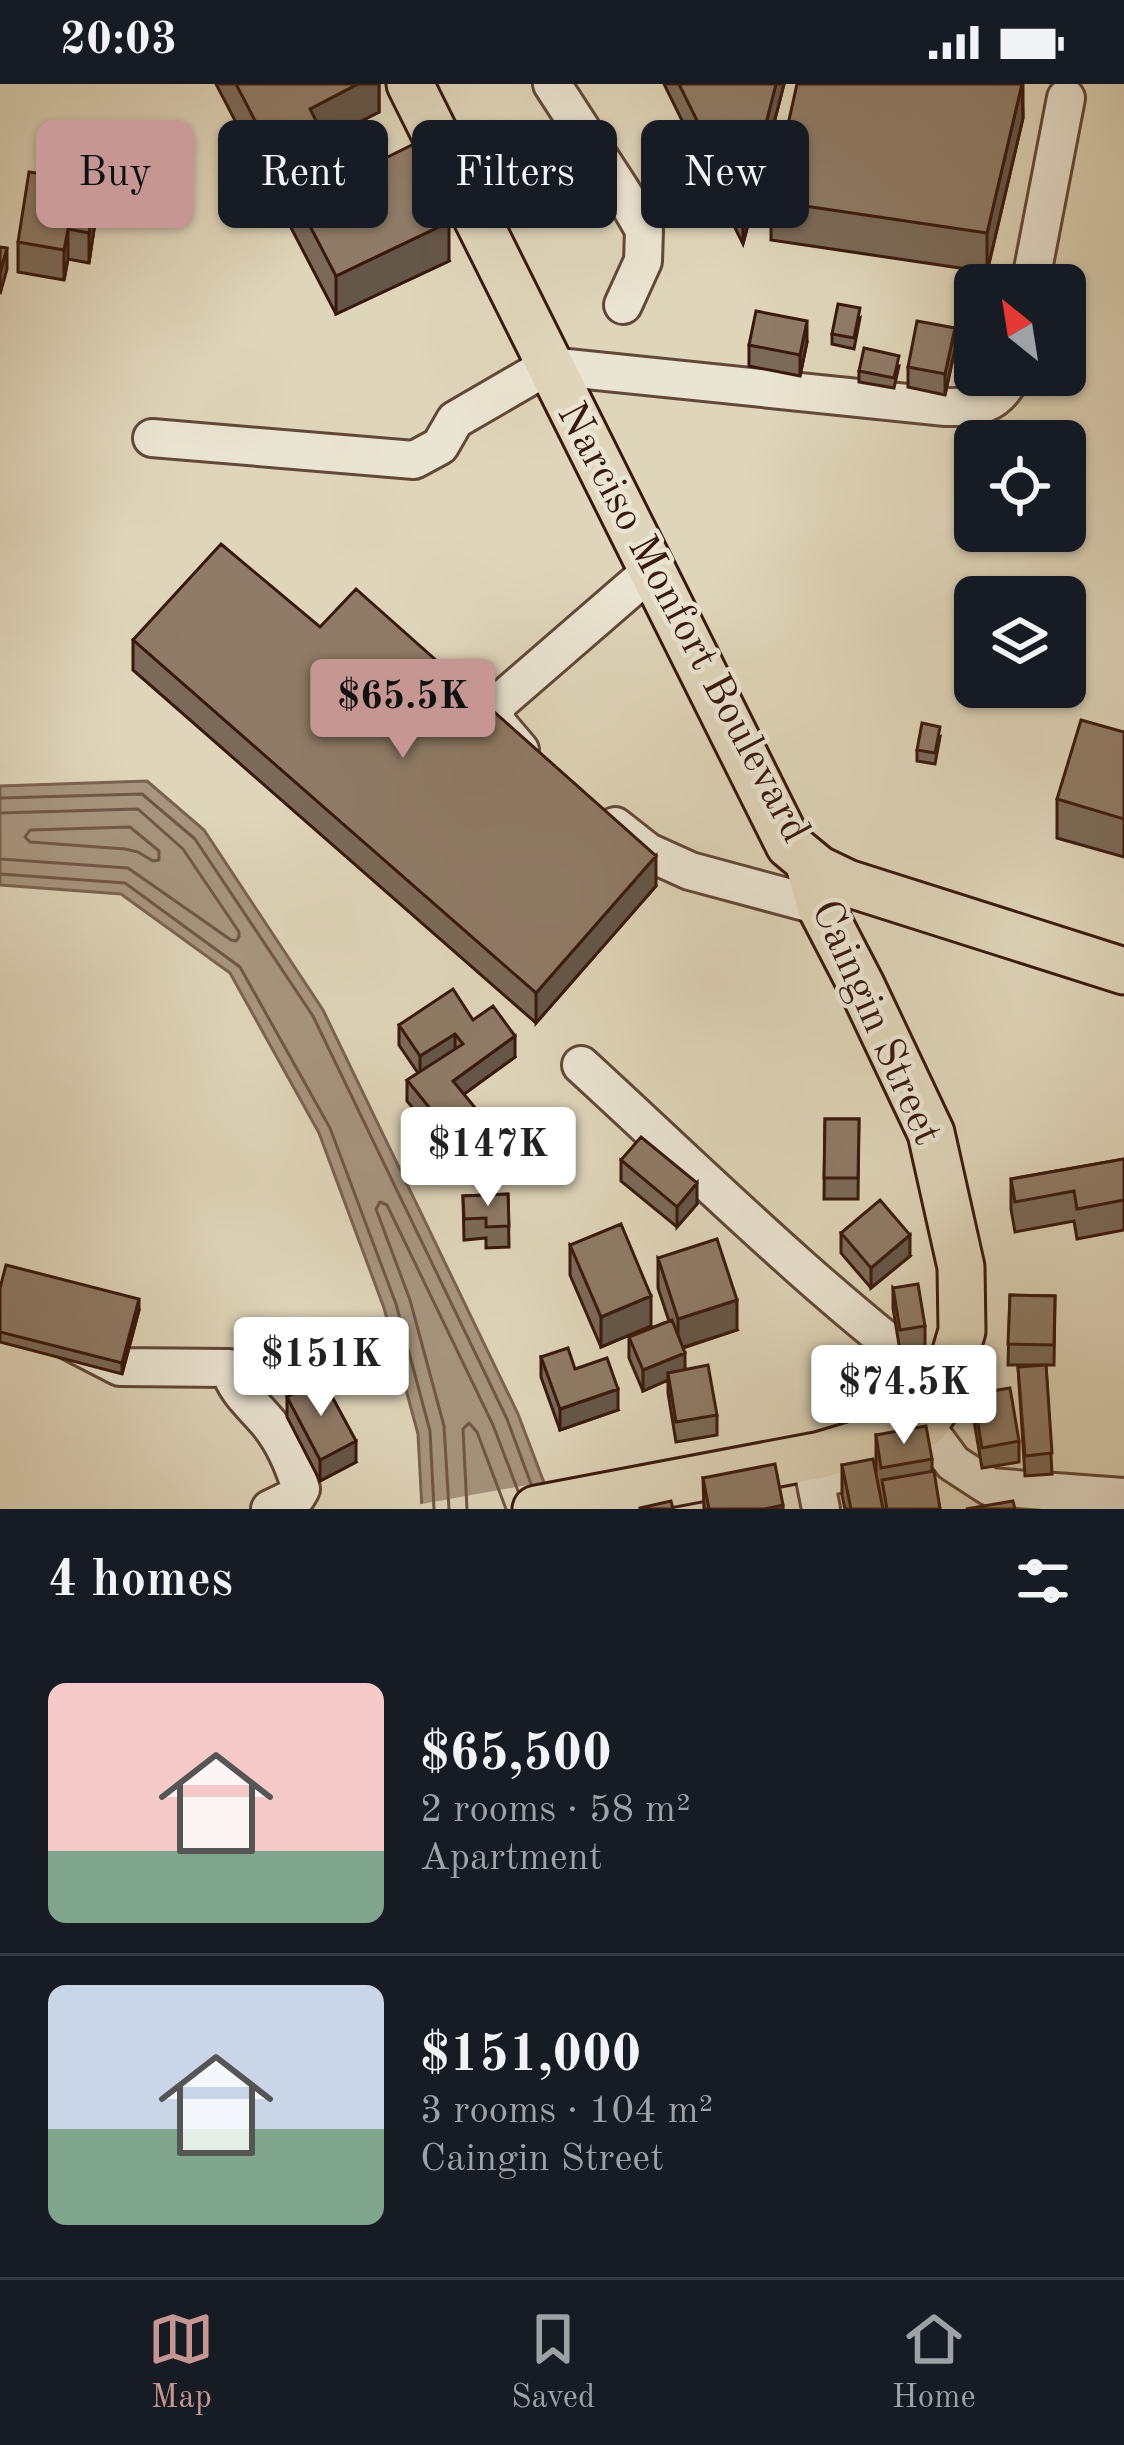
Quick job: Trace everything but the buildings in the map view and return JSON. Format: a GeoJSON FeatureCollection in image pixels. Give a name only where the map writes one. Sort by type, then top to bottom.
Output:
{"type":"FeatureCollection","features":[{"type":"Feature","properties":{"kind":"main road","name":"Narciso Monfort Boulevard"},"geometry":{"type":"LineString","coordinates":[[410,84],[789,845],[847,883],[1124,970]]}},
{"type":"Feature","properties":{"kind":"main road","name":"Caingin Street"},"geometry":{"type":"LineString","coordinates":[[808,861],[820,906],[931,1133],[961,1267],[962,1330],[938,1421]]}},
{"type":"Feature","properties":{"kind":"main road"},"geometry":{"type":"LineString","coordinates":[[536,1509],[821,1455],[938,1421]]}},
{"type":"Feature","properties":{"kind":"street"},"geometry":{"type":"LineString","coordinates":[[552,84],[644,230],[643,261],[623,304]]}},
{"type":"Feature","properties":{"kind":"street"},"geometry":{"type":"LineString","coordinates":[[1034,264],[1066,98]]}},
{"type":"Feature","properties":{"kind":"street"},"geometry":{"type":"LineString","coordinates":[[152,438],[414,460],[440,446],[455,420],[548,366],[946,407],[978,407],[999,396]]}},
{"type":"Feature","properties":{"kind":"street"},"geometry":{"type":"LineString","coordinates":[[495,706],[652,570]]}},
{"type":"Feature","properties":{"kind":"street"},"geometry":{"type":"LineString","coordinates":[[458,682],[495,706]]}},
{"type":"Feature","properties":{"kind":"street"},"geometry":{"type":"LineString","coordinates":[[495,706],[497,723],[511,742],[545,770]]}},
{"type":"Feature","properties":{"kind":"street"},"geometry":{"type":"LineString","coordinates":[[597,811],[648,852],[690,871],[820,906]]}},
{"type":"Feature","properties":{"kind":"street"},"geometry":{"type":"LineString","coordinates":[[581,1065],[904,1355],[938,1421],[953,1463],[989,1487],[1043,1500],[1124,1497]]}},
{"type":"Feature","properties":{"kind":"street"},"geometry":{"type":"LineString","coordinates":[[0,1305],[120,1367],[229,1368],[233,1384],[284,1445],[297,1475],[301,1489],[297,1496],[270,1509]]}},
{"type":"Feature","properties":{"kind":"street"},"geometry":{"type":"LineString","coordinates":[[821,1509],[815,1479],[938,1421]]}},
{"type":"Feature","properties":{"kind":"water"},"geometry":{"type":"Polygon","coordinates":[[[147,781],[204,830],[323,1010],[518,1414],[554,1509],[422,1509],[418,1434],[384,1308],[319,1133],[230,973],[121,894],[0,885],[0,786],[147,781]]]}},
{"type":"Feature","properties":{"kind":"pier"},"geometry":{"type":"Polygon","coordinates":[[[549,1481],[560,1509],[416,1509],[416,1505],[549,1481]]]}}]}
